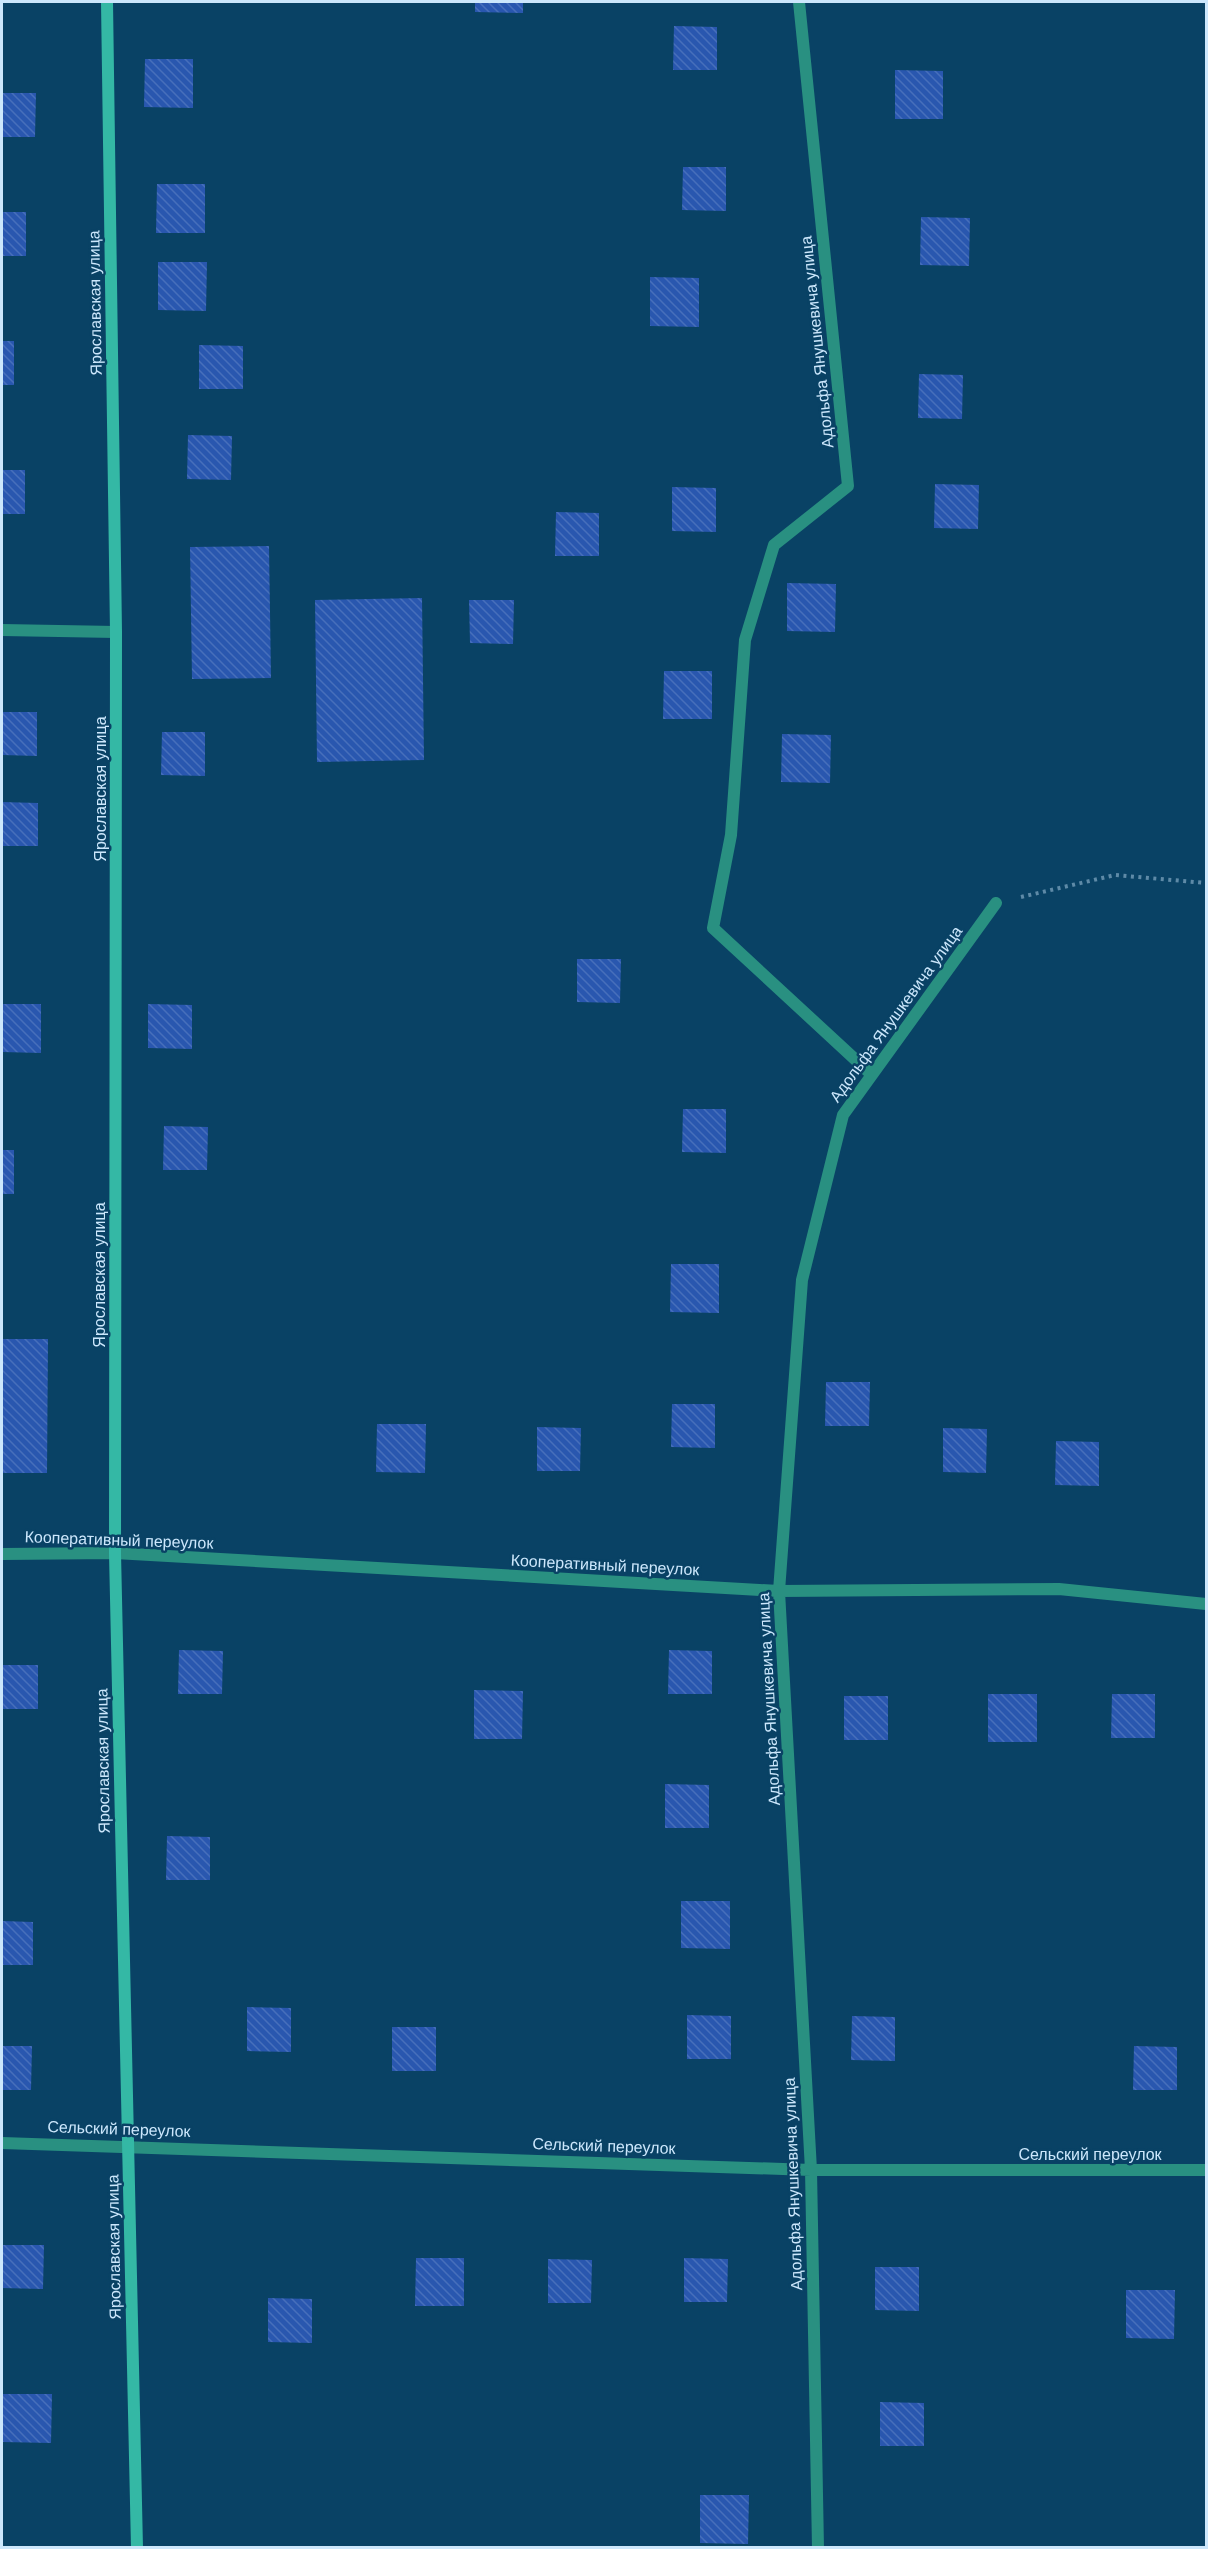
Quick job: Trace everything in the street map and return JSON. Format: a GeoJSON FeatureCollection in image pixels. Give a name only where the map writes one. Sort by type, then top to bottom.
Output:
{"type":"FeatureCollection","features":[{"type":"Feature","properties":{"kind":"main road","name":"Ярославская улица"},"geometry":{"type":"LineString","coordinates":[[107,2],[116,632],[115,1553],[137,2547]]}},
{"type":"Feature","properties":{"kind":"lane","name":"Адольфа Янушкевича улица"},"geometry":{"type":"LineString","coordinates":[[799,2],[848,486],[774,545],[745,640],[731,835],[713,928],[872,1075]]}},
{"type":"Feature","properties":{"kind":"lane"},"geometry":{"type":"LineString","coordinates":[[2,630],[116,632]]}},
{"type":"Feature","properties":{"kind":"lane","name":"Адольфа Янушкевича улица"},"geometry":{"type":"LineString","coordinates":[[818,2547],[811,2170],[779,1591],[802,1280],[843,1115],[996,903]]}},
{"type":"Feature","properties":{"kind":"lane","name":"Кооперативный переулок"},"geometry":{"type":"LineString","coordinates":[[2,1554],[115,1553],[779,1591],[1059,1589],[1206,1604]]}},
{"type":"Feature","properties":{"kind":"lane","name":"Сельский переулок"},"geometry":{"type":"LineString","coordinates":[[2,2143],[128,2145],[811,2170],[1206,2170]]}},
{"type":"Feature","properties":{"kind":"path"},"geometry":{"type":"LineString","coordinates":[[996,903],[1115,875],[1206,883]]}},
{"type":"Feature","properties":{"kind":"building"},"geometry":{"type":"Polygon","coordinates":[[[475,2],[523,2],[523,13],[475,12],[475,2]]]}},
{"type":"Feature","properties":{"kind":"building"},"geometry":{"type":"Polygon","coordinates":[[[674,26],[717,27],[717,70],[673,70],[674,26]]]}},
{"type":"Feature","properties":{"kind":"building"},"geometry":{"type":"Polygon","coordinates":[[[145,59],[193,59],[193,108],[144,107],[145,59]]]}},
{"type":"Feature","properties":{"kind":"building"},"geometry":{"type":"Polygon","coordinates":[[[895,70],[943,71],[943,119],[895,119],[895,70]]]}},
{"type":"Feature","properties":{"kind":"building"},"geometry":{"type":"Polygon","coordinates":[[[2,93],[36,93],[35,137],[2,137],[2,93]]]}},
{"type":"Feature","properties":{"kind":"building"},"geometry":{"type":"Polygon","coordinates":[[[683,167],[726,167],[726,211],[682,210],[683,167]]]}},
{"type":"Feature","properties":{"kind":"building"},"geometry":{"type":"Polygon","coordinates":[[[157,184],[205,184],[205,233],[156,233],[157,184]]]}},
{"type":"Feature","properties":{"kind":"building"},"geometry":{"type":"Polygon","coordinates":[[[2,212],[26,212],[26,256],[2,256],[2,212]]]}},
{"type":"Feature","properties":{"kind":"building"},"geometry":{"type":"Polygon","coordinates":[[[921,217],[970,218],[969,266],[920,265],[921,217]]]}},
{"type":"Feature","properties":{"kind":"building"},"geometry":{"type":"Polygon","coordinates":[[[158,262],[207,262],[206,311],[158,310],[158,262]]]}},
{"type":"Feature","properties":{"kind":"building"},"geometry":{"type":"Polygon","coordinates":[[[650,277],[699,278],[699,327],[650,326],[650,277]]]}},
{"type":"Feature","properties":{"kind":"building"},"geometry":{"type":"Polygon","coordinates":[[[2,341],[14,341],[14,385],[2,385],[2,341]]]}},
{"type":"Feature","properties":{"kind":"building"},"geometry":{"type":"Polygon","coordinates":[[[199,345],[243,346],[243,389],[199,389],[199,345]]]}},
{"type":"Feature","properties":{"kind":"building"},"geometry":{"type":"Polygon","coordinates":[[[919,374],[963,375],[962,419],[918,418],[919,374]]]}},
{"type":"Feature","properties":{"kind":"building"},"geometry":{"type":"Polygon","coordinates":[[[188,435],[232,436],[231,480],[187,479],[188,435]]]}},
{"type":"Feature","properties":{"kind":"building"},"geometry":{"type":"Polygon","coordinates":[[[2,470],[25,470],[25,514],[2,514],[2,470]]]}},
{"type":"Feature","properties":{"kind":"building"},"geometry":{"type":"Polygon","coordinates":[[[935,484],[979,485],[978,529],[934,528],[935,484]]]}},
{"type":"Feature","properties":{"kind":"building"},"geometry":{"type":"Polygon","coordinates":[[[672,487],[716,488],[716,532],[672,531],[672,487]]]}},
{"type":"Feature","properties":{"kind":"building"},"geometry":{"type":"Polygon","coordinates":[[[556,512],[599,513],[599,556],[555,556],[556,512]]]}},
{"type":"Feature","properties":{"kind":"building"},"geometry":{"type":"Polygon","coordinates":[[[269,546],[271,678],[192,679],[190,547],[269,546]]]}},
{"type":"Feature","properties":{"kind":"building"},"geometry":{"type":"Polygon","coordinates":[[[787,583],[836,584],[835,632],[787,631],[787,583]]]}},
{"type":"Feature","properties":{"kind":"building"},"geometry":{"type":"Polygon","coordinates":[[[422,598],[424,760],[317,762],[315,600],[422,598]]]}},
{"type":"Feature","properties":{"kind":"building"},"geometry":{"type":"Polygon","coordinates":[[[469,600],[514,600],[513,644],[470,643],[469,600]]]}},
{"type":"Feature","properties":{"kind":"building"},"geometry":{"type":"Polygon","coordinates":[[[664,671],[712,671],[712,719],[663,719],[664,671]]]}},
{"type":"Feature","properties":{"kind":"building"},"geometry":{"type":"Polygon","coordinates":[[[2,712],[37,712],[37,756],[2,755],[2,712]]]}},
{"type":"Feature","properties":{"kind":"building"},"geometry":{"type":"Polygon","coordinates":[[[162,732],[205,732],[205,776],[161,775],[162,732]]]}},
{"type":"Feature","properties":{"kind":"building"},"geometry":{"type":"Polygon","coordinates":[[[782,734],[831,735],[830,783],[781,782],[782,734]]]}},
{"type":"Feature","properties":{"kind":"building"},"geometry":{"type":"Polygon","coordinates":[[[2,802],[38,803],[38,846],[2,846],[2,802]]]}},
{"type":"Feature","properties":{"kind":"building"},"geometry":{"type":"Polygon","coordinates":[[[577,959],[621,959],[620,1003],[577,1002],[577,959]]]}},
{"type":"Feature","properties":{"kind":"building"},"geometry":{"type":"Polygon","coordinates":[[[2,1004],[41,1004],[41,1053],[2,1052],[2,1004]]]}},
{"type":"Feature","properties":{"kind":"building"},"geometry":{"type":"Polygon","coordinates":[[[148,1004],[192,1005],[192,1049],[148,1048],[148,1004]]]}},
{"type":"Feature","properties":{"kind":"building"},"geometry":{"type":"Polygon","coordinates":[[[683,1109],[726,1109],[726,1153],[682,1152],[683,1109]]]}},
{"type":"Feature","properties":{"kind":"building"},"geometry":{"type":"Polygon","coordinates":[[[164,1126],[208,1127],[207,1170],[163,1170],[164,1126]]]}},
{"type":"Feature","properties":{"kind":"building"},"geometry":{"type":"Polygon","coordinates":[[[2,1150],[14,1150],[14,1194],[2,1194],[2,1150]]]}},
{"type":"Feature","properties":{"kind":"building"},"geometry":{"type":"Polygon","coordinates":[[[671,1264],[719,1264],[719,1313],[670,1312],[671,1264]]]}},
{"type":"Feature","properties":{"kind":"building"},"geometry":{"type":"Polygon","coordinates":[[[2,1339],[48,1339],[47,1473],[2,1473],[2,1339]]]}},
{"type":"Feature","properties":{"kind":"building"},"geometry":{"type":"Polygon","coordinates":[[[826,1382],[870,1382],[869,1426],[825,1426],[826,1382]]]}},
{"type":"Feature","properties":{"kind":"building"},"geometry":{"type":"Polygon","coordinates":[[[672,1404],[715,1404],[715,1448],[671,1447],[672,1404]]]}},
{"type":"Feature","properties":{"kind":"building"},"geometry":{"type":"Polygon","coordinates":[[[377,1424],[426,1424],[425,1473],[376,1472],[377,1424]]]}},
{"type":"Feature","properties":{"kind":"building"},"geometry":{"type":"Polygon","coordinates":[[[537,1427],[581,1428],[580,1471],[537,1471],[537,1427]]]}},
{"type":"Feature","properties":{"kind":"building"},"geometry":{"type":"Polygon","coordinates":[[[943,1428],[987,1429],[986,1473],[943,1472],[943,1428]]]}},
{"type":"Feature","properties":{"kind":"building"},"geometry":{"type":"Polygon","coordinates":[[[1056,1441],[1099,1442],[1099,1486],[1055,1485],[1056,1441]]]}},
{"type":"Feature","properties":{"kind":"building"},"geometry":{"type":"Polygon","coordinates":[[[179,1650],[223,1651],[222,1694],[178,1694],[179,1650]]]}},
{"type":"Feature","properties":{"kind":"building"},"geometry":{"type":"Polygon","coordinates":[[[669,1650],[712,1651],[712,1694],[668,1694],[669,1650]]]}},
{"type":"Feature","properties":{"kind":"building"},"geometry":{"type":"Polygon","coordinates":[[[2,1665],[38,1665],[38,1709],[2,1709],[2,1665]]]}},
{"type":"Feature","properties":{"kind":"building"},"geometry":{"type":"Polygon","coordinates":[[[474,1690],[523,1691],[522,1739],[474,1739],[474,1690]]]}},
{"type":"Feature","properties":{"kind":"building"},"geometry":{"type":"Polygon","coordinates":[[[988,1694],[1037,1694],[1037,1742],[988,1742],[988,1694]]]}},
{"type":"Feature","properties":{"kind":"building"},"geometry":{"type":"Polygon","coordinates":[[[1112,1694],[1155,1694],[1155,1738],[1111,1738],[1112,1694]]]}},
{"type":"Feature","properties":{"kind":"building"},"geometry":{"type":"Polygon","coordinates":[[[844,1696],[888,1696],[888,1740],[844,1740],[844,1696]]]}},
{"type":"Feature","properties":{"kind":"building"},"geometry":{"type":"Polygon","coordinates":[[[665,1784],[709,1785],[709,1828],[665,1828],[665,1784]]]}},
{"type":"Feature","properties":{"kind":"building"},"geometry":{"type":"Polygon","coordinates":[[[167,1836],[210,1837],[210,1880],[166,1880],[167,1836]]]}},
{"type":"Feature","properties":{"kind":"building"},"geometry":{"type":"Polygon","coordinates":[[[681,1901],[730,1901],[730,1949],[681,1948],[681,1901]]]}},
{"type":"Feature","properties":{"kind":"building"},"geometry":{"type":"Polygon","coordinates":[[[2,1921],[33,1922],[33,1965],[2,1965],[2,1921]]]}},
{"type":"Feature","properties":{"kind":"building"},"geometry":{"type":"Polygon","coordinates":[[[247,2007],[291,2008],[291,2052],[247,2051],[247,2007]]]}},
{"type":"Feature","properties":{"kind":"building"},"geometry":{"type":"Polygon","coordinates":[[[687,2015],[731,2016],[731,2059],[687,2059],[687,2015]]]}},
{"type":"Feature","properties":{"kind":"building"},"geometry":{"type":"Polygon","coordinates":[[[852,2016],[895,2017],[895,2061],[851,2060],[852,2016]]]}},
{"type":"Feature","properties":{"kind":"building"},"geometry":{"type":"Polygon","coordinates":[[[392,2027],[436,2027],[436,2071],[392,2071],[392,2027]]]}},
{"type":"Feature","properties":{"kind":"building"},"geometry":{"type":"Polygon","coordinates":[[[2,2046],[32,2046],[31,2090],[2,2090],[2,2046]]]}},
{"type":"Feature","properties":{"kind":"building"},"geometry":{"type":"Polygon","coordinates":[[[1134,2046],[1177,2047],[1177,2090],[1133,2090],[1134,2046]]]}},
{"type":"Feature","properties":{"kind":"building"},"geometry":{"type":"Polygon","coordinates":[[[2,2245],[44,2245],[43,2289],[2,2288],[2,2245]]]}},
{"type":"Feature","properties":{"kind":"building"},"geometry":{"type":"Polygon","coordinates":[[[416,2258],[464,2258],[464,2306],[415,2306],[416,2258]]]}},
{"type":"Feature","properties":{"kind":"building"},"geometry":{"type":"Polygon","coordinates":[[[684,2258],[728,2259],[727,2302],[684,2302],[684,2258]]]}},
{"type":"Feature","properties":{"kind":"building"},"geometry":{"type":"Polygon","coordinates":[[[548,2259],[592,2260],[591,2303],[548,2303],[548,2259]]]}},
{"type":"Feature","properties":{"kind":"building"},"geometry":{"type":"Polygon","coordinates":[[[875,2267],[919,2267],[919,2311],[875,2310],[875,2267]]]}},
{"type":"Feature","properties":{"kind":"building"},"geometry":{"type":"Polygon","coordinates":[[[1126,2290],[1175,2290],[1174,2339],[1126,2338],[1126,2290]]]}},
{"type":"Feature","properties":{"kind":"building"},"geometry":{"type":"Polygon","coordinates":[[[268,2298],[312,2299],[312,2343],[268,2342],[268,2298]]]}},
{"type":"Feature","properties":{"kind":"building"},"geometry":{"type":"Polygon","coordinates":[[[3,2394],[52,2394],[51,2443],[2,2442],[3,2394]]]}},
{"type":"Feature","properties":{"kind":"building"},"geometry":{"type":"Polygon","coordinates":[[[880,2402],[924,2403],[924,2446],[880,2446],[880,2402]]]}},
{"type":"Feature","properties":{"kind":"building"},"geometry":{"type":"Polygon","coordinates":[[[700,2495],[749,2495],[748,2544],[700,2543],[700,2495]]]}}]}
